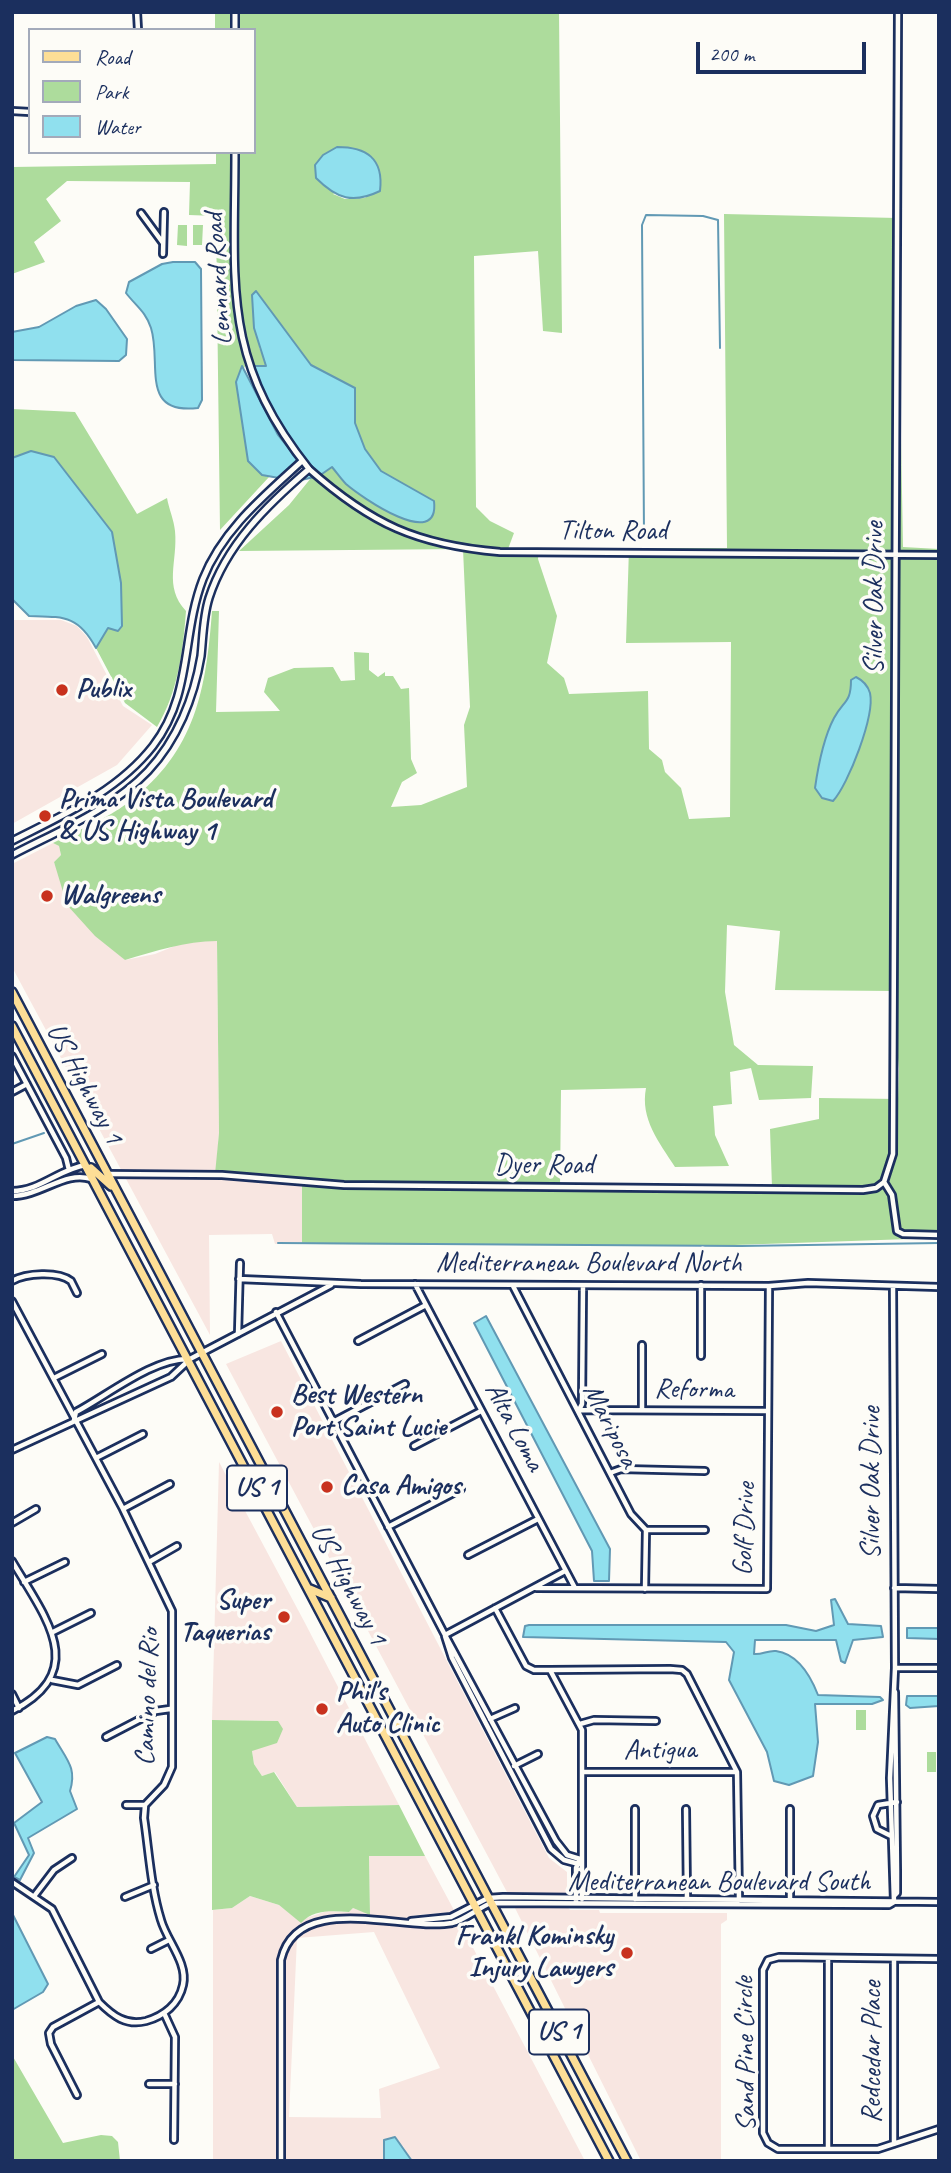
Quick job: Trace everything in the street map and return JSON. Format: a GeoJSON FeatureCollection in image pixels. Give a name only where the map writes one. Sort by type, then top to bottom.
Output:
{"type":"FeatureCollection","features":[{"type":"Feature","properties":{"kind":"main road","name":"US Highway 1"},"geometry":{"type":"LineString","coordinates":[[12,992],[626,2161]]}},
{"type":"Feature","properties":{"kind":"main road","name":"US Highway 1"},"geometry":{"type":"LineString","coordinates":[[12,1026],[190,1359],[609,2161]]}},
{"type":"Feature","properties":{"kind":"main road"},"geometry":{"type":"LineString","coordinates":[[79,1150],[107,1174]]}},
{"type":"Feature","properties":{"kind":"main road"},"geometry":{"type":"LineString","coordinates":[[87,1165],[116,1191]]}},
{"type":"Feature","properties":{"kind":"main road"},"geometry":{"type":"LineString","coordinates":[[299,1568],[321,1579]]}},
{"type":"Feature","properties":{"kind":"main road"},"geometry":{"type":"LineString","coordinates":[[310,1589],[331,1598]]}},
{"type":"Feature","properties":{"kind":"street","name":"Silver Oak Drive"},"geometry":{"type":"LineString","coordinates":[[884,1182],[893,1153],[898,12]]}},
{"type":"Feature","properties":{"kind":"street","name":"Lennard Road"},"geometry":{"type":"LineString","coordinates":[[235,154],[235,279],[239,331],[247,364],[265,406],[309,469]]}},
{"type":"Feature","properties":{"kind":"street"},"geometry":{"type":"LineString","coordinates":[[163,254],[164,212]]}},
{"type":"Feature","properties":{"kind":"street"},"geometry":{"type":"LineString","coordinates":[[141,213],[164,244]]}},
{"type":"Feature","properties":{"kind":"street"},"geometry":{"type":"LineString","coordinates":[[12,841],[111,787],[154,745],[171,717],[181,689],[197,597],[203,578],[227,536],[302,461]]}},
{"type":"Feature","properties":{"kind":"street","name":"Tilton Road"},"geometry":{"type":"LineString","coordinates":[[309,469],[336,493],[386,526],[465,549],[500,552],[939,555]]}},
{"type":"Feature","properties":{"kind":"street"},"geometry":{"type":"LineString","coordinates":[[12,855],[119,796],[148,772],[165,750],[182,721],[193,692],[208,600],[224,563],[240,538],[309,469]]}},
{"type":"Feature","properties":{"kind":"street"},"geometry":{"type":"LineString","coordinates":[[197,597],[208,600]]}},
{"type":"Feature","properties":{"kind":"street"},"geometry":{"type":"LineString","coordinates":[[12,1056],[66,1158],[69,1170]]}},
{"type":"Feature","properties":{"kind":"street"},"geometry":{"type":"LineString","coordinates":[[12,1092],[27,1084]]}},
{"type":"Feature","properties":{"kind":"street"},"geometry":{"type":"LineString","coordinates":[[58,1179],[69,1170],[87,1165]]}},
{"type":"Feature","properties":{"kind":"street","name":"Dyer Road"},"geometry":{"type":"LineString","coordinates":[[107,1174],[222,1175],[358,1185],[863,1190],[876,1188],[884,1182]]}},
{"type":"Feature","properties":{"kind":"street"},"geometry":{"type":"LineString","coordinates":[[12,1196],[58,1179],[76,1176],[96,1182]]}},
{"type":"Feature","properties":{"kind":"street"},"geometry":{"type":"LineString","coordinates":[[884,1182],[892,1195],[897,1231],[903,1234],[939,1235]]}},
{"type":"Feature","properties":{"kind":"street"},"geometry":{"type":"LineString","coordinates":[[12,1191],[23,1193]]}},
{"type":"Feature","properties":{"kind":"street"},"geometry":{"type":"LineString","coordinates":[[238,1334],[240,1263]]}},
{"type":"Feature","properties":{"kind":"street"},"geometry":{"type":"LineString","coordinates":[[12,1281],[27,1276],[60,1276],[71,1281],[77,1293]]}},
{"type":"Feature","properties":{"kind":"street","name":"Mediterranean Boulevard North"},"geometry":{"type":"LineString","coordinates":[[239,1279],[513,1286],[769,1286],[808,1283],[939,1287]]}},
{"type":"Feature","properties":{"kind":"street"},"geometry":{"type":"LineString","coordinates":[[12,1450],[171,1377],[190,1359],[335,1283]]}},
{"type":"Feature","properties":{"kind":"street","name":"Alta Loma"},"geometry":{"type":"LineString","coordinates":[[415,1284],[576,1589]]}},
{"type":"Feature","properties":{"kind":"street"},"geometry":{"type":"LineString","coordinates":[[701,1285],[701,1356]]}},
{"type":"Feature","properties":{"kind":"street","name":"Mariposa"},"geometry":{"type":"LineString","coordinates":[[513,1286],[631,1514],[646,1530]]}},
{"type":"Feature","properties":{"kind":"street"},"geometry":{"type":"LineString","coordinates":[[579,1410],[582,1404],[583,1286]]}},
{"type":"Feature","properties":{"kind":"street","name":"Golf Drive"},"geometry":{"type":"LineString","coordinates":[[536,1588],[768,1589],[769,1286]]}},
{"type":"Feature","properties":{"kind":"street","name":"Silver Oak Drive"},"geometry":{"type":"LineString","coordinates":[[893,1286],[895,1668],[890,1718],[890,1802],[897,1894],[894,1899]]}},
{"type":"Feature","properties":{"kind":"street","name":"Camino del Rio"},"geometry":{"type":"LineString","coordinates":[[12,1301],[122,1508],[172,1611],[172,1767],[164,1785],[145,1805],[160,1918],[180,1961],[184,1980],[177,1999],[164,2014]]}},
{"type":"Feature","properties":{"kind":"street"},"geometry":{"type":"LineString","coordinates":[[358,1341],[426,1305]]}},
{"type":"Feature","properties":{"kind":"street"},"geometry":{"type":"LineString","coordinates":[[276,1312],[513,1767],[561,1849],[580,1863]]}},
{"type":"Feature","properties":{"kind":"street"},"geometry":{"type":"LineString","coordinates":[[642,1345],[642,1410]]}},
{"type":"Feature","properties":{"kind":"street"},"geometry":{"type":"LineString","coordinates":[[54,1378],[102,1354]]}},
{"type":"Feature","properties":{"kind":"street"},"geometry":{"type":"LineString","coordinates":[[74,1421],[76,1412],[143,1372],[175,1358],[190,1359]]}},
{"type":"Feature","properties":{"kind":"street"},"geometry":{"type":"LineString","coordinates":[[333,1422],[405,1384]]}},
{"type":"Feature","properties":{"kind":"street","name":"Reforma"},"geometry":{"type":"LineString","coordinates":[[579,1410],[767,1411]]}},
{"type":"Feature","properties":{"kind":"street"},"geometry":{"type":"LineString","coordinates":[[414,1446],[481,1411]]}},
{"type":"Feature","properties":{"kind":"street"},"geometry":{"type":"LineString","coordinates":[[96,1458],[143,1434]]}},
{"type":"Feature","properties":{"kind":"street"},"geometry":{"type":"LineString","coordinates":[[610,1473],[621,1469],[705,1471]]}},
{"type":"Feature","properties":{"kind":"street"},"geometry":{"type":"LineString","coordinates":[[122,1508],[170,1484]]}},
{"type":"Feature","properties":{"kind":"street"},"geometry":{"type":"LineString","coordinates":[[388,1527],[461,1489]]}},
{"type":"Feature","properties":{"kind":"street"},"geometry":{"type":"LineString","coordinates":[[12,1522],[36,1509]]}},
{"type":"Feature","properties":{"kind":"street"},"geometry":{"type":"LineString","coordinates":[[468,1555],[538,1519]]}},
{"type":"Feature","properties":{"kind":"street"},"geometry":{"type":"LineString","coordinates":[[645,1589],[646,1530],[705,1530]]}},
{"type":"Feature","properties":{"kind":"street"},"geometry":{"type":"LineString","coordinates":[[149,1562],[177,1546]]}},
{"type":"Feature","properties":{"kind":"street"},"geometry":{"type":"LineString","coordinates":[[12,1562],[53,1632],[56,1660],[52,1680],[40,1694],[12,1711]]}},
{"type":"Feature","properties":{"kind":"street"},"geometry":{"type":"LineString","coordinates":[[24,1582],[65,1562]]}},
{"type":"Feature","properties":{"kind":"street","name":"Golf Drive"},"geometry":{"type":"LineString","coordinates":[[444,1635],[565,1571]]}},
{"type":"Feature","properties":{"kind":"street"},"geometry":{"type":"LineString","coordinates":[[894,1588],[939,1588]]}},
{"type":"Feature","properties":{"kind":"street"},"geometry":{"type":"LineString","coordinates":[[495,1608],[526,1666],[534,1670],[682,1670],[737,1772],[740,1901]]}},
{"type":"Feature","properties":{"kind":"street"},"geometry":{"type":"LineString","coordinates":[[53,1632],[91,1614]]}},
{"type":"Feature","properties":{"kind":"street"},"geometry":{"type":"LineString","coordinates":[[52,1680],[78,1685],[117,1665]]}},
{"type":"Feature","properties":{"kind":"street"},"geometry":{"type":"LineString","coordinates":[[895,1668],[939,1668]]}},
{"type":"Feature","properties":{"kind":"street"},"geometry":{"type":"LineString","coordinates":[[550,1670],[580,1724],[583,1772],[579,1900]]}},
{"type":"Feature","properties":{"kind":"street","name":"Silver Oak Drive"},"geometry":{"type":"LineString","coordinates":[[894,1681],[898,1718],[894,1836]]}},
{"type":"Feature","properties":{"kind":"street"},"geometry":{"type":"LineString","coordinates":[[12,1694],[19,1708]]}},
{"type":"Feature","properties":{"kind":"street"},"geometry":{"type":"LineString","coordinates":[[488,1720],[514,1708]]}},
{"type":"Feature","properties":{"kind":"street"},"geometry":{"type":"LineString","coordinates":[[106,1737],[156,1711],[170,1709]]}},
{"type":"Feature","properties":{"kind":"street"},"geometry":{"type":"LineString","coordinates":[[580,1724],[594,1720],[656,1721]]}},
{"type":"Feature","properties":{"kind":"street"},"geometry":{"type":"LineString","coordinates":[[513,1767],[538,1754]]}},
{"type":"Feature","properties":{"kind":"street","name":"Antigua"},"geometry":{"type":"LineString","coordinates":[[583,1772],[737,1772]]}},
{"type":"Feature","properties":{"kind":"street"},"geometry":{"type":"LineString","coordinates":[[894,1836],[877,1829],[873,1821],[878,1805],[897,1802]]}},
{"type":"Feature","properties":{"kind":"street"},"geometry":{"type":"LineString","coordinates":[[126,1805],[145,1805]]}},
{"type":"Feature","properties":{"kind":"street"},"geometry":{"type":"LineString","coordinates":[[635,1809],[635,1901]]}},
{"type":"Feature","properties":{"kind":"street"},"geometry":{"type":"LineString","coordinates":[[687,1809],[687,1901]]}},
{"type":"Feature","properties":{"kind":"street"},"geometry":{"type":"LineString","coordinates":[[790,1809],[790,1901]]}},
{"type":"Feature","properties":{"kind":"street"},"geometry":{"type":"LineString","coordinates":[[35,1895],[54,1870],[72,1858]]}},
{"type":"Feature","properties":{"kind":"street"},"geometry":{"type":"LineString","coordinates":[[12,1882],[35,1895],[56,1916],[99,2002],[111,2015],[131,2022],[164,2014],[175,2037],[174,2140]]}},
{"type":"Feature","properties":{"kind":"street"},"geometry":{"type":"LineString","coordinates":[[125,1897],[155,1885]]}},
{"type":"Feature","properties":{"kind":"street","name":"Mediterranean Boulevard South"},"geometry":{"type":"LineString","coordinates":[[281,2161],[281,1960],[287,1941],[297,1930],[321,1920],[429,1921],[451,1917],[489,1901],[894,1899],[939,1902]]}},
{"type":"Feature","properties":{"kind":"street"},"geometry":{"type":"LineString","coordinates":[[151,1949],[169,1940]]}},
{"type":"Feature","properties":{"kind":"street","name":"Sand Pine Circle"},"geometry":{"type":"LineString","coordinates":[[939,1959],[779,1957],[765,1965],[763,2133],[768,2143],[778,2149],[870,2149],[939,2129]]}},
{"type":"Feature","properties":{"kind":"street"},"geometry":{"type":"LineString","coordinates":[[828,1958],[828,2149]]}},
{"type":"Feature","properties":{"kind":"street","name":"Redcedar Place"},"geometry":{"type":"LineString","coordinates":[[894,1959],[894,2144]]}},
{"type":"Feature","properties":{"kind":"street"},"geometry":{"type":"LineString","coordinates":[[76,2095],[51,2044],[49,2033],[53,2027],[99,2002]]}},
{"type":"Feature","properties":{"kind":"street"},"geometry":{"type":"LineString","coordinates":[[149,2084],[175,2084]]}},
{"type":"Feature","properties":{"kind":"shaded area"},"geometry":{"type":"Polygon","coordinates":[[[12,620],[61,620],[77,626],[87,637],[123,706],[152,725],[117,765],[12,824],[12,620]]]}},
{"type":"Feature","properties":{"kind":"shaded area"},"geometry":{"type":"Polygon","coordinates":[[[53,843],[59,846],[61,855],[54,862],[58,872],[125,960],[155,954],[187,941],[217,941],[219,1133],[216,1174],[302,1181],[302,1244],[275,1244],[272,1234],[209,1235],[210,1335],[12,967],[12,864],[53,843]]]}},
{"type":"Feature","properties":{"kind":"shaded area"},"geometry":{"type":"Polygon","coordinates":[[[281,1341],[549,1858],[567,1872],[567,1894],[508,1894],[226,1364],[281,1341]]]}},
{"type":"Feature","properties":{"kind":"shaded area"},"geometry":{"type":"Polygon","coordinates":[[[219,1462],[399,1805],[297,1807],[275,1772],[262,1776],[254,1764],[252,1751],[278,1721],[212,1720],[219,1462]]]}},
{"type":"Feature","properties":{"kind":"shaded area"},"geometry":{"type":"Polygon","coordinates":[[[369,1856],[425,1856],[455,1912],[416,1915],[409,1917],[407,1922],[416,1927],[460,1923],[585,2161],[412,2161],[403,2146],[384,2140],[384,2161],[213,2161],[213,1910],[232,1908],[250,1896],[279,1905],[301,1922],[327,1911],[349,1912],[353,1908],[370,1914],[369,1856]],[[374,1932],[297,1938],[289,2117],[381,2118],[379,2089],[440,2068],[374,1932]]]}},
{"type":"Feature","properties":{"kind":"shaded area"},"geometry":{"type":"Polygon","coordinates":[[[514,1906],[567,1906],[570,1910],[599,1910],[600,1913],[727,1913],[727,1920],[721,1924],[721,2161],[641,2161],[514,1906]]]}},
{"type":"Feature","properties":{"kind":"green space"},"geometry":{"type":"Polygon","coordinates":[[[215,12],[232,12],[232,28],[215,28],[215,12]]]}},
{"type":"Feature","properties":{"kind":"green space"},"geometry":{"type":"Polygon","coordinates":[[[238,12],[559,12],[562,333],[543,331],[538,251],[474,256],[476,507],[490,521],[514,533],[508,549],[539,549],[538,559],[557,616],[547,663],[564,678],[569,694],[648,691],[649,749],[662,760],[665,772],[681,788],[689,819],[730,817],[731,642],[626,643],[629,548],[727,548],[724,214],[897,218],[903,547],[939,549],[939,1238],[705,1246],[302,1244],[302,1181],[215,1174],[219,1133],[217,941],[182,945],[125,960],[95,936],[67,905],[54,862],[61,855],[59,846],[53,843],[102,819],[129,802],[152,782],[169,762],[183,740],[201,692],[212,611],[219,611],[216,712],[280,711],[264,692],[268,678],[294,668],[333,667],[341,681],[355,680],[354,652],[369,653],[369,670],[378,677],[385,672],[385,676],[393,676],[401,689],[409,688],[411,759],[417,773],[402,782],[391,807],[421,805],[467,787],[464,725],[470,707],[463,549],[239,551],[289,505],[311,478],[332,467],[346,484],[380,508],[434,501],[381,471],[365,449],[355,423],[355,388],[311,365],[300,352],[259,347],[267,366],[251,366],[241,313],[238,154],[256,154],[256,28],[238,28],[238,12]],[[377,170],[333,194],[345,199],[365,198],[381,181],[377,170]],[[851,680],[851,698],[834,719],[818,771],[865,729],[851,680]],[[727,925],[725,992],[734,1045],[758,1065],[813,1066],[811,1098],[759,1100],[751,1068],[730,1072],[732,1104],[713,1106],[715,1135],[729,1166],[675,1167],[648,1120],[646,1088],[561,1090],[560,1188],[772,1187],[770,1129],[819,1119],[819,1098],[898,1099],[899,1069],[892,991],[775,990],[780,931],[727,925]]]}},
{"type":"Feature","properties":{"kind":"green space"},"geometry":{"type":"Polygon","coordinates":[[[216,154],[232,154],[233,299],[245,366],[237,382],[242,418],[262,475],[269,477],[220,530],[216,216],[189,215],[190,182],[67,181],[46,199],[61,221],[34,242],[45,262],[12,274],[12,167],[216,164],[216,154]]]}},
{"type":"Feature","properties":{"kind":"green space"},"geometry":{"type":"Polygon","coordinates":[[[178,225],[187,225],[187,246],[177,245],[178,225]]]}},
{"type":"Feature","properties":{"kind":"green space"},"geometry":{"type":"Polygon","coordinates":[[[193,225],[203,225],[202,245],[193,245],[193,225]]]}},
{"type":"Feature","properties":{"kind":"green space"},"geometry":{"type":"Polygon","coordinates":[[[12,409],[75,412],[137,514],[167,498],[175,531],[173,583],[179,602],[186,611],[175,685],[157,727],[125,703],[96,648],[108,628],[98,514],[54,457],[31,452],[12,458],[12,409]]]}},
{"type":"Feature","properties":{"kind":"green space"},"geometry":{"type":"Polygon","coordinates":[[[856,1710],[866,1710],[866,1730],[856,1730],[856,1710]]]}},
{"type":"Feature","properties":{"kind":"green space"},"geometry":{"type":"Polygon","coordinates":[[[212,1720],[278,1721],[283,1729],[277,1743],[252,1751],[254,1764],[262,1776],[274,1772],[297,1807],[399,1805],[425,1856],[369,1856],[370,1915],[353,1908],[349,1912],[317,1913],[301,1923],[279,1905],[250,1896],[232,1908],[212,1910],[212,1720]]]}},
{"type":"Feature","properties":{"kind":"green space"},"geometry":{"type":"Polygon","coordinates":[[[927,1752],[936,1752],[936,1772],[927,1772],[927,1752]]]}},
{"type":"Feature","properties":{"kind":"green space"},"geometry":{"type":"Polygon","coordinates":[[[12,2055],[63,2143],[101,2135],[112,2136],[118,2142],[120,2161],[12,2161],[12,2055]]]}},
{"type":"Feature","properties":{"kind":"water"},"geometry":{"type":"Polygon","coordinates":[[[337,147],[357,149],[371,157],[379,170],[380,191],[362,197],[346,197],[331,191],[316,178],[315,165],[323,155],[337,147]]]}},
{"type":"Feature","properties":{"kind":"water"},"geometry":{"type":"Polygon","coordinates":[[[195,262],[201,269],[202,400],[198,408],[179,408],[167,403],[160,395],[156,384],[154,342],[149,322],[126,293],[129,282],[162,264],[195,262]]]}},
{"type":"Feature","properties":{"kind":"water"},"geometry":{"type":"Polygon","coordinates":[[[256,291],[311,365],[355,388],[355,423],[365,449],[381,471],[434,501],[433,515],[425,522],[413,521],[382,509],[346,484],[332,467],[319,476],[301,480],[313,469],[283,431],[251,366],[266,366],[254,328],[252,295],[256,291]]]}},
{"type":"Feature","properties":{"kind":"water"},"geometry":{"type":"Polygon","coordinates":[[[96,300],[106,309],[127,339],[126,355],[119,361],[12,360],[12,332],[39,327],[76,306],[96,300]]]}},
{"type":"Feature","properties":{"kind":"water"},"geometry":{"type":"Polygon","coordinates":[[[242,366],[278,435],[298,460],[279,478],[262,475],[248,461],[236,382],[242,366]]]}},
{"type":"Feature","properties":{"kind":"water"},"geometry":{"type":"Polygon","coordinates":[[[31,451],[54,457],[112,532],[121,583],[122,626],[118,631],[108,628],[96,648],[83,629],[76,624],[61,618],[29,616],[12,599],[12,458],[31,451]]]}},
{"type":"Feature","properties":{"kind":"water"},"geometry":{"type":"Polygon","coordinates":[[[856,677],[865,684],[870,693],[868,717],[853,766],[833,801],[822,798],[815,788],[818,771],[830,726],[848,697],[851,680],[856,677]]]}},
{"type":"Feature","properties":{"kind":"water"},"geometry":{"type":"Polygon","coordinates":[[[486,1316],[610,1549],[609,1581],[594,1581],[592,1551],[474,1323],[486,1316]]]}},
{"type":"Feature","properties":{"kind":"water"},"geometry":{"type":"Polygon","coordinates":[[[835,1599],[848,1624],[881,1626],[883,1637],[853,1640],[845,1663],[841,1661],[836,1640],[755,1640],[754,1654],[776,1651],[791,1657],[812,1681],[818,1695],[880,1697],[883,1700],[872,1704],[815,1704],[818,1742],[813,1776],[789,1785],[774,1781],[767,1752],[729,1680],[734,1652],[726,1642],[523,1637],[525,1626],[529,1625],[786,1625],[816,1631],[834,1625],[831,1600],[835,1599]]]}},
{"type":"Feature","properties":{"kind":"water"},"geometry":{"type":"Polygon","coordinates":[[[907,1628],[939,1628],[939,1639],[907,1638],[907,1628]]]}},
{"type":"Feature","properties":{"kind":"water"},"geometry":{"type":"Polygon","coordinates":[[[907,1696],[939,1696],[939,1706],[910,1708],[906,1705],[907,1696]]]}},
{"type":"Feature","properties":{"kind":"water"},"geometry":{"type":"Polygon","coordinates":[[[47,1737],[55,1739],[70,1764],[70,1791],[77,1809],[28,1838],[34,1853],[20,1880],[14,1877],[29,1855],[14,1823],[42,1802],[15,1753],[47,1737]]]}},
{"type":"Feature","properties":{"kind":"water"},"geometry":{"type":"Polygon","coordinates":[[[12,1913],[48,1984],[43,1992],[12,2010],[12,1913]]]}},
{"type":"Feature","properties":{"kind":"water"},"geometry":{"type":"Polygon","coordinates":[[[395,2137],[412,2161],[384,2161],[384,2140],[395,2137]]]}},
{"type":"Feature","properties":{"kind":"waterway"},"geometry":{"type":"LineString","coordinates":[[644,537],[642,225],[646,215],[703,216],[718,220],[720,348]]}},
{"type":"Feature","properties":{"kind":"waterway"},"geometry":{"type":"LineString","coordinates":[[12,1144],[44,1133]]}},
{"type":"Feature","properties":{"kind":"waterway"},"geometry":{"type":"LineString","coordinates":[[278,1243],[741,1246],[939,1243]]}},
{"type":"Feature","properties":{"kind":"place","name":"Publix"},"geometry":{"type":"Point","coordinates":[62,690]}},
{"type":"Feature","properties":{"kind":"place","name":"Prima Vista Boulevard & US Highway 1"},"geometry":{"type":"Point","coordinates":[45,816]}},
{"type":"Feature","properties":{"kind":"place","name":"Walgreens"},"geometry":{"type":"Point","coordinates":[47,896]}},
{"type":"Feature","properties":{"kind":"place","name":"Best Western Port Saint Lucie"},"geometry":{"type":"Point","coordinates":[277,1412]}},
{"type":"Feature","properties":{"kind":"place","name":"Casa Amigos"},"geometry":{"type":"Point","coordinates":[327,1487]}},
{"type":"Feature","properties":{"kind":"place","name":"Super Taquerias"},"geometry":{"type":"Point","coordinates":[284,1617]}},
{"type":"Feature","properties":{"kind":"place","name":"Phil's Auto Clinic"},"geometry":{"type":"Point","coordinates":[322,1709]}},
{"type":"Feature","properties":{"kind":"place","name":"Frankl Kominsky Injury Lawyers"},"geometry":{"type":"Point","coordinates":[627,1953]}}]}
